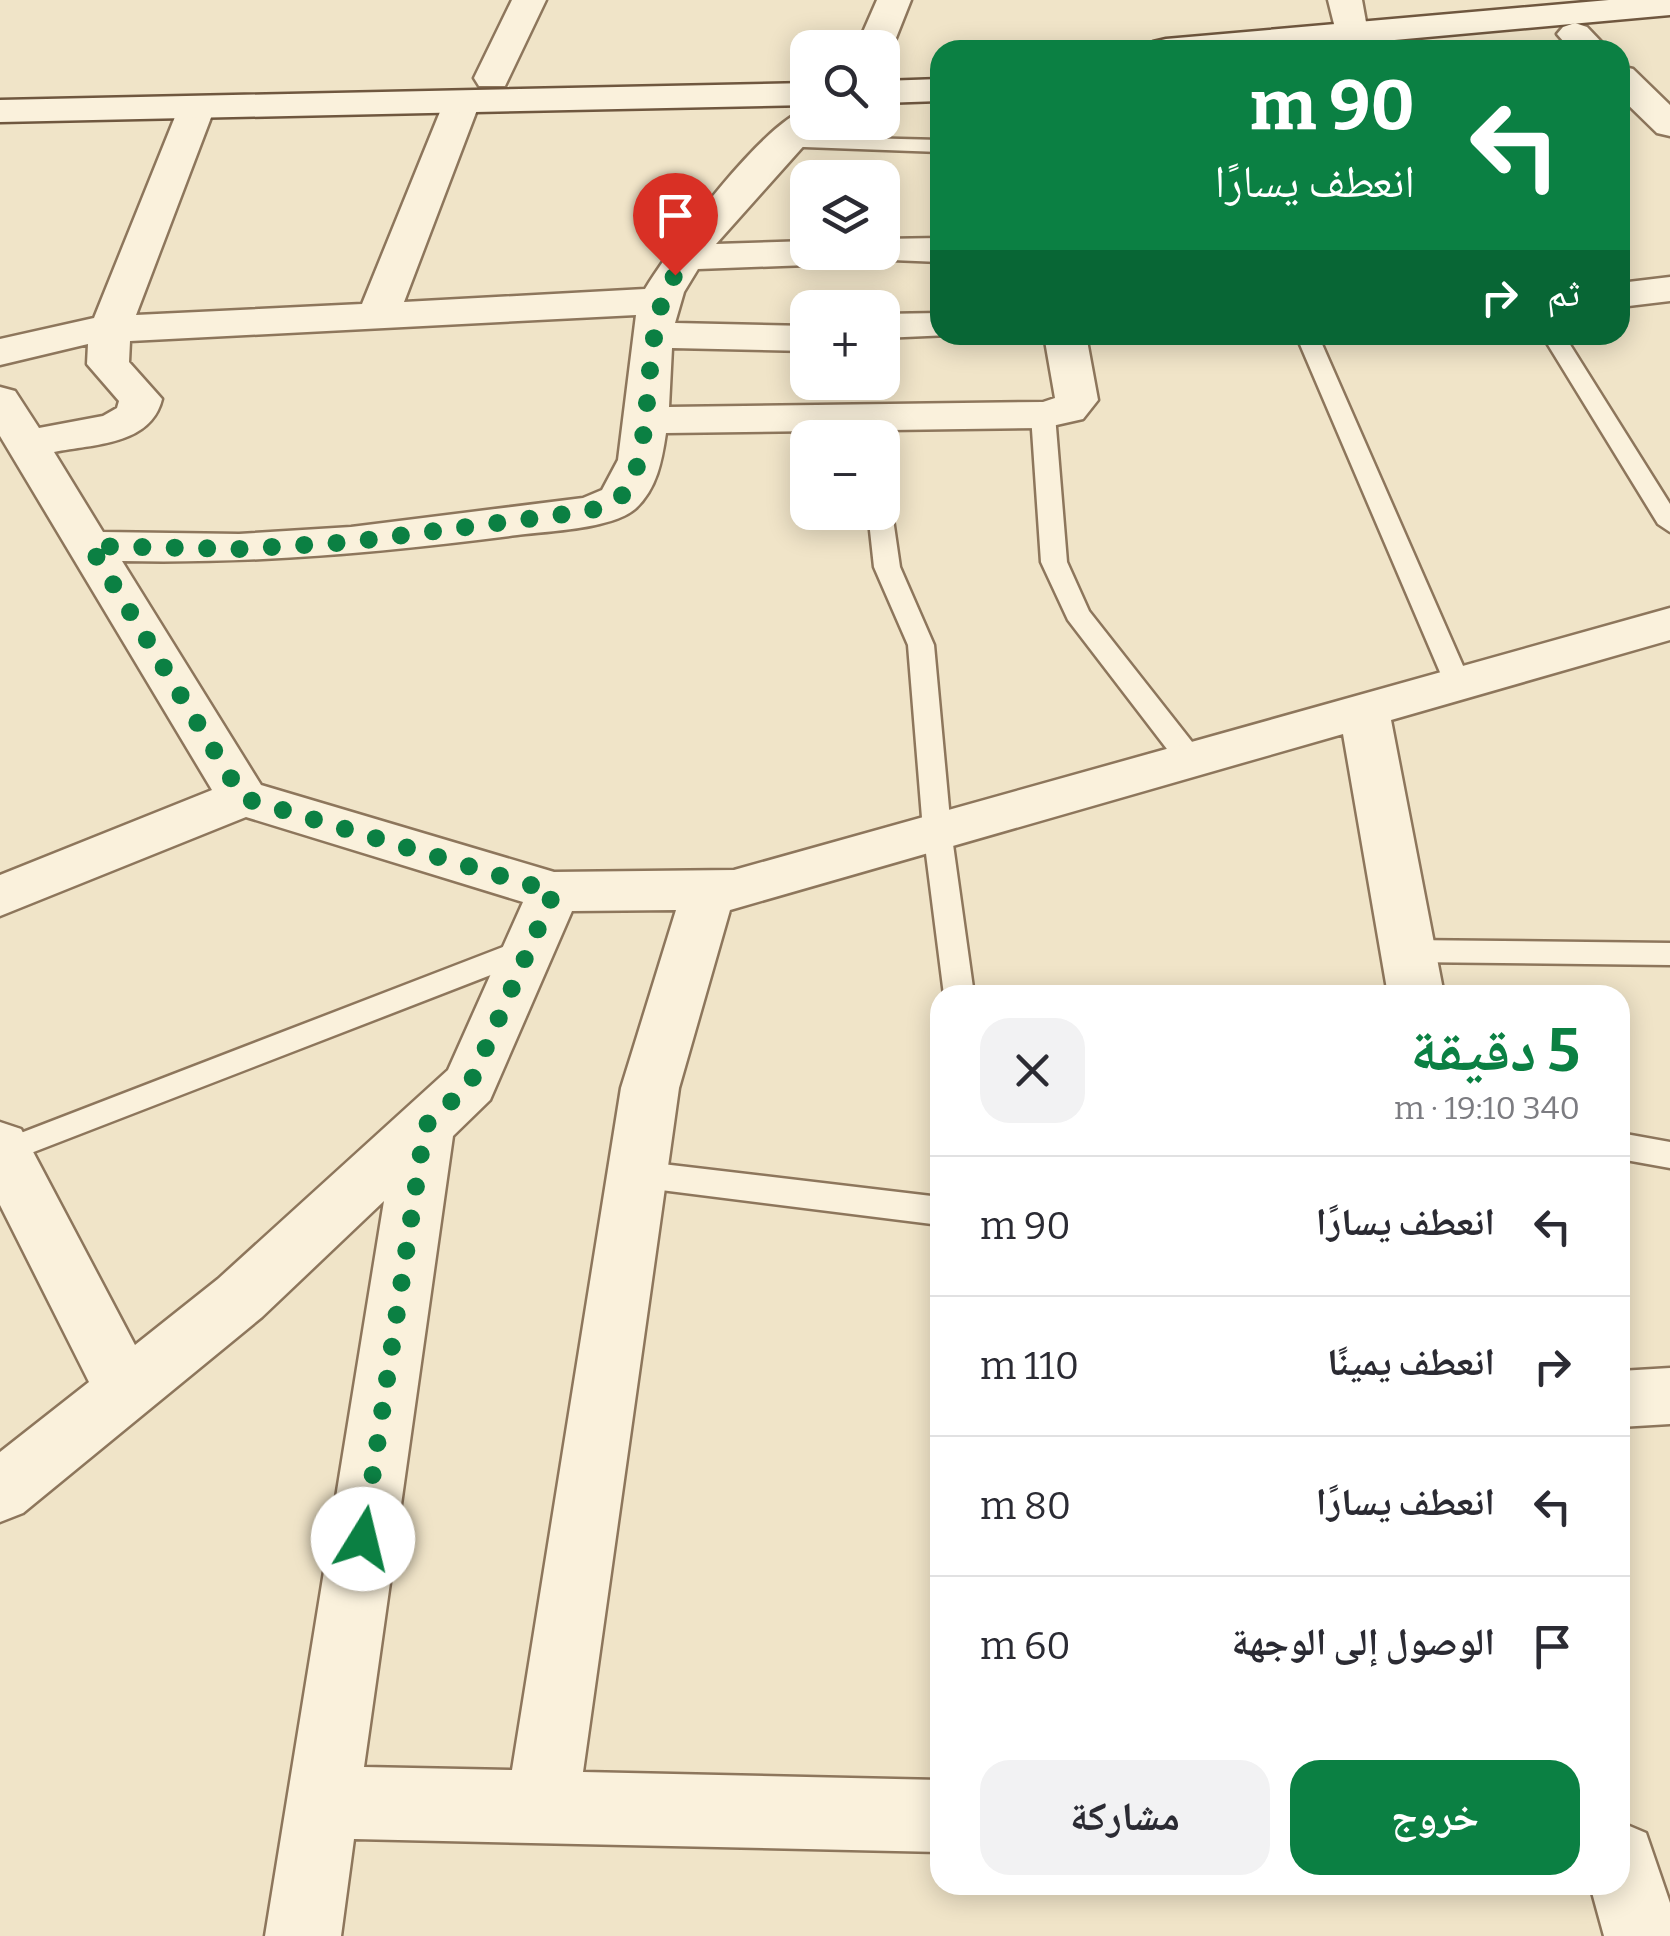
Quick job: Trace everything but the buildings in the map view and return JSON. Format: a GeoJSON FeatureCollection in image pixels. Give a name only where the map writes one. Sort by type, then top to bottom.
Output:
{"type":"FeatureCollection","features":[{"type":"Feature","properties":{"kind":"street"},"geometry":{"type":"LineString","coordinates":[[378,315],[477,90],[529,0]]}},
{"type":"Feature","properties":{"kind":"street"},"geometry":{"type":"LineString","coordinates":[[882,30],[894,0]]}},
{"type":"Feature","properties":{"kind":"street"},"geometry":{"type":"LineString","coordinates":[[1463,40],[1575,25],[1670,5]]}},
{"type":"Feature","properties":{"kind":"street"},"geometry":{"type":"LineString","coordinates":[[1220,40],[1348,16],[1670,26]]}},
{"type":"Feature","properties":{"kind":"street"},"geometry":{"type":"LineString","coordinates":[[900,69],[930,68]]}},
{"type":"Feature","properties":{"kind":"street"},"geometry":{"type":"LineString","coordinates":[[0,84],[198,107],[790,72]]}},
{"type":"Feature","properties":{"kind":"street"},"geometry":{"type":"LineString","coordinates":[[1630,87],[1670,125]]}},
{"type":"Feature","properties":{"kind":"street"},"geometry":{"type":"LineString","coordinates":[[0,111],[94,96],[477,90],[790,94]]}},
{"type":"Feature","properties":{"kind":"street"},"geometry":{"type":"LineString","coordinates":[[900,91],[930,90]]}},
{"type":"Feature","properties":{"kind":"street"},"geometry":{"type":"LineString","coordinates":[[27,444],[116,426],[138,415],[141,399],[108,364],[110,329],[198,107]]}},
{"type":"Feature","properties":{"kind":"street"},"geometry":{"type":"LineString","coordinates":[[90,546],[239,549],[351,542],[589,511],[618,500],[630,482],[646,420],[656,318],[688,256],[790,138]]}},
{"type":"Feature","properties":{"kind":"street"},"geometry":{"type":"LineString","coordinates":[[900,251],[930,250]]}},
{"type":"Feature","properties":{"kind":"street"},"geometry":{"type":"LineString","coordinates":[[688,256],[790,253]]}},
{"type":"Feature","properties":{"kind":"street"},"geometry":{"type":"LineString","coordinates":[[1630,294],[1670,289]]}},
{"type":"Feature","properties":{"kind":"street"},"geometry":{"type":"LineString","coordinates":[[0,352],[110,329],[378,315],[656,318],[790,337]]}},
{"type":"Feature","properties":{"kind":"street"},"geometry":{"type":"LineString","coordinates":[[900,326],[930,325]]}},
{"type":"Feature","properties":{"kind":"street"},"geometry":{"type":"LineString","coordinates":[[900,425],[1068,410],[1076,400],[1066,345]]}},
{"type":"Feature","properties":{"kind":"street"},"geometry":{"type":"LineString","coordinates":[[0,400],[243,798]]}},
{"type":"Feature","properties":{"kind":"street"},"geometry":{"type":"LineString","coordinates":[[646,420],[790,424]]}},
{"type":"Feature","properties":{"kind":"street"},"geometry":{"type":"LineString","coordinates":[[0,896],[243,798],[554,892],[734,890],[1670,624]]}},
{"type":"Feature","properties":{"kind":"street"},"geometry":{"type":"LineString","coordinates":[[1364,710],[1412,973]]}},
{"type":"Feature","properties":{"kind":"street"},"geometry":{"type":"LineString","coordinates":[[542,1807],[650,1088],[709,890]]}},
{"type":"Feature","properties":{"kind":"street"},"geometry":{"type":"LineString","coordinates":[[0,1492],[240,1298],[470,1084],[554,892]]}},
{"type":"Feature","properties":{"kind":"street"},"geometry":{"type":"LineString","coordinates":[[303,1936],[425,1126]]}},
{"type":"Feature","properties":{"kind":"street"},"geometry":{"type":"LineString","coordinates":[[2,1150],[126,1390]]}},
{"type":"Feature","properties":{"kind":"street"},"geometry":{"type":"LineString","coordinates":[[1630,1398],[1670,1396]]}},
{"type":"Feature","properties":{"kind":"street"},"geometry":{"type":"LineString","coordinates":[[323,1802],[930,1816]]}},
{"type":"Feature","properties":{"kind":"street"},"geometry":{"type":"LineString","coordinates":[[1630,1894],[1642,1936]]}},
{"type":"Feature","properties":{"kind":"lane"},"geometry":{"type":"LineString","coordinates":[[882,140],[930,145]]}},
{"type":"Feature","properties":{"kind":"lane"},"geometry":{"type":"LineString","coordinates":[[1311,345],[1458,684]]}},
{"type":"Feature","properties":{"kind":"lane"},"geometry":{"type":"LineString","coordinates":[[1559,345],[1670,524]]}},
{"type":"Feature","properties":{"kind":"lane"},"geometry":{"type":"LineString","coordinates":[[1043,415],[1054,562],[1077,614],[1190,759]]}},
{"type":"Feature","properties":{"kind":"lane"},"geometry":{"type":"LineString","coordinates":[[882,530],[886,568],[922,645],[937,830],[958,985]]}},
{"type":"Feature","properties":{"kind":"lane"},"geometry":{"type":"LineString","coordinates":[[2,1150],[529,948]]}},
{"type":"Feature","properties":{"kind":"lane"},"geometry":{"type":"LineString","coordinates":[[1412,973],[1670,954]]}},
{"type":"Feature","properties":{"kind":"lane"},"geometry":{"type":"LineString","coordinates":[[1630,1148],[1670,1155]]}},
{"type":"Feature","properties":{"kind":"lane"},"geometry":{"type":"LineString","coordinates":[[638,1174],[930,1210]]}},
{"type":"Feature","properties":{"kind":"route"},"geometry":{"type":"LineString","coordinates":[[363,1539],[425,1126],[470,1084],[554,892],[243,798],[90,546],[239,549],[351,542],[589,511],[618,500],[630,482],[646,420],[651,335],[662,294],[675,275]]}}]}
